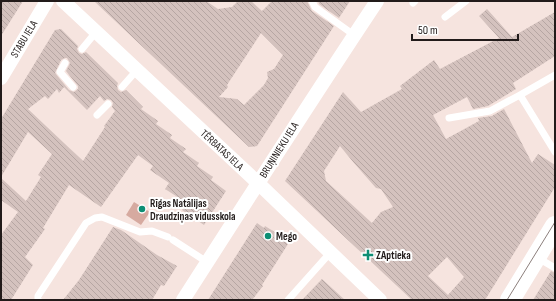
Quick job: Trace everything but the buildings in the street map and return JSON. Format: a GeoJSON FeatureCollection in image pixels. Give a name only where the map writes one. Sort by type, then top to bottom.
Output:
{"type":"FeatureCollection","features":[{"type":"Feature","properties":{"kind":"street","name":"STABU IELA"},"geometry":{"type":"LineString","coordinates":[[1,78],[47,1]]}},
{"type":"Feature","properties":{"kind":"street","name":"TĒRBATAS IELA"},"geometry":{"type":"LineString","coordinates":[[63,1],[258,183],[380,300]]}},
{"type":"Feature","properties":{"kind":"street","name":"BRUŅINIEKU IELA"},"geometry":{"type":"LineString","coordinates":[[182,300],[291,130],[377,1]]}},
{"type":"Feature","properties":{"kind":"street"},"geometry":{"type":"LineString","coordinates":[[510,300],[555,226]]}},
{"type":"Feature","properties":{"kind":"lane"},"geometry":{"type":"LineString","coordinates":[[312,1],[316,7],[354,35]]}},
{"type":"Feature","properties":{"kind":"lane"},"geometry":{"type":"LineString","coordinates":[[445,17],[466,1]]}},
{"type":"Feature","properties":{"kind":"lane"},"geometry":{"type":"LineString","coordinates":[[82,49],[96,32]]}},
{"type":"Feature","properties":{"kind":"lane"},"geometry":{"type":"LineString","coordinates":[[65,63],[60,72],[73,87]]}},
{"type":"Feature","properties":{"kind":"lane"},"geometry":{"type":"LineString","coordinates":[[122,87],[137,70]]}},
{"type":"Feature","properties":{"kind":"lane"},"geometry":{"type":"LineString","coordinates":[[449,118],[490,111],[555,75]]}},
{"type":"Feature","properties":{"kind":"lane"},"geometry":{"type":"LineString","coordinates":[[520,95],[555,152]]}},
{"type":"Feature","properties":{"kind":"lane"},"geometry":{"type":"LineString","coordinates":[[97,115],[108,104]]}},
{"type":"Feature","properties":{"kind":"lane"},"geometry":{"type":"LineString","coordinates":[[38,300],[38,296],[86,223],[95,218],[102,217],[140,232],[152,231],[170,238],[207,262]]}},
{"type":"Feature","properties":{"kind":"lane"},"geometry":{"type":"LineString","coordinates":[[288,300],[330,253]]}},
{"type":"Feature","properties":{"kind":"lane"},"geometry":{"type":"LineString","coordinates":[[536,257],[555,268]]}},
{"type":"Feature","properties":{"kind":"shaded area"},"geometry":{"type":"Polygon","coordinates":[[[134,202],[150,212],[141,225],[126,215],[134,202]]]}},
{"type":"Feature","properties":{"kind":"tram line"},"geometry":{"type":"LineString","coordinates":[[507,300],[555,222]]}},
{"type":"Feature","properties":{"kind":"place","name":"Rīgas Natālijas Draudziņas vidusskola"},"geometry":{"type":"Point","coordinates":[142,209]}},
{"type":"Feature","properties":{"kind":"place","name":"Mego"},"geometry":{"type":"Point","coordinates":[268,236]}},
{"type":"Feature","properties":{"kind":"place","name":"ZAptieka"},"geometry":{"type":"Point","coordinates":[368,255]}}]}
